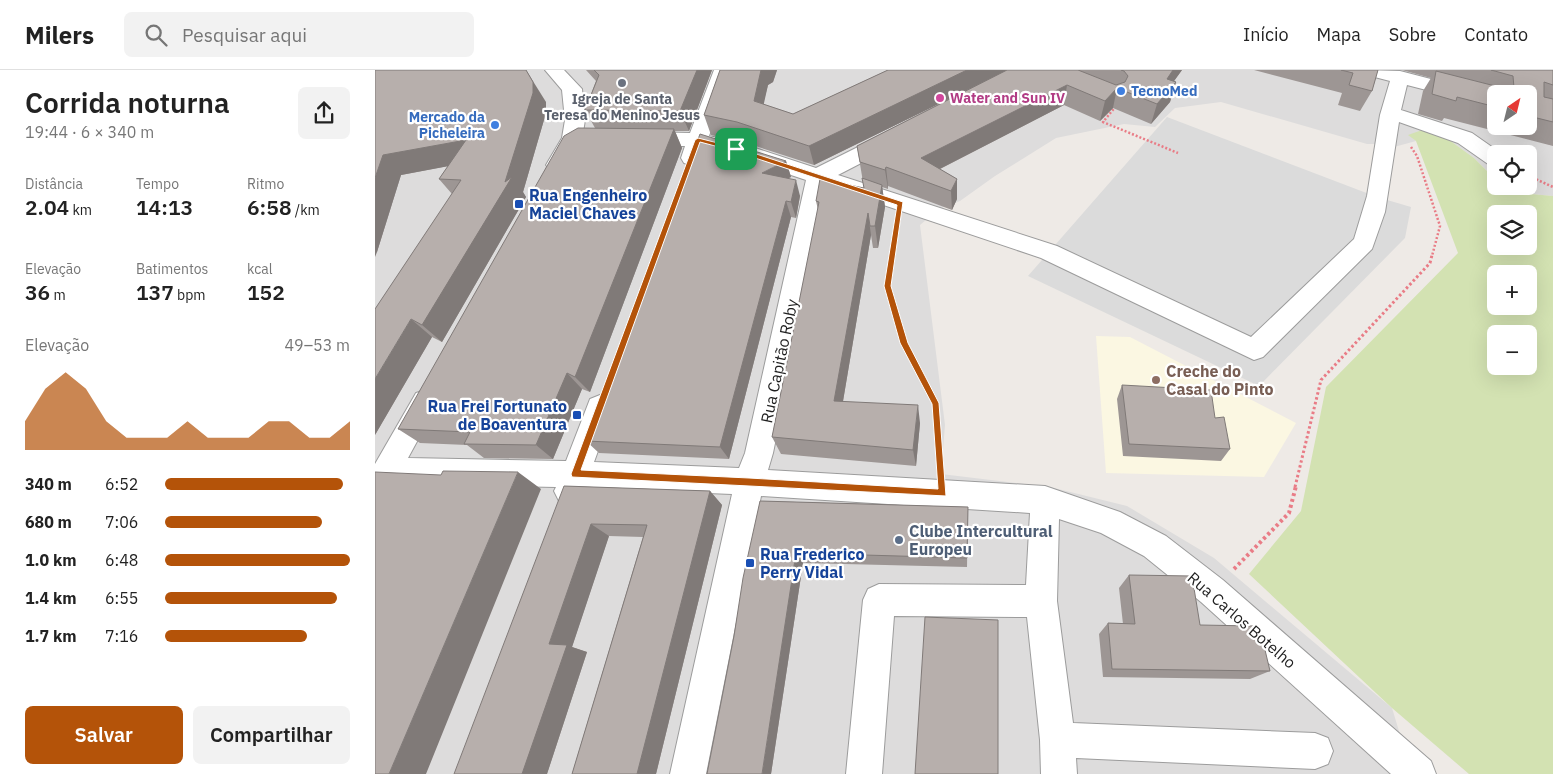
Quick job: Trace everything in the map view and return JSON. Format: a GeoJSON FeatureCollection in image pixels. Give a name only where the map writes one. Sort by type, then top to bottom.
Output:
{"type":"FeatureCollection","features":[{"type":"Feature","properties":{"kind":"street"},"geometry":{"type":"LineString","coordinates":[[545,187],[583,138],[575,120],[572,89],[554,70]]}},
{"type":"Feature","properties":{"kind":"street"},"geometry":{"type":"LineString","coordinates":[[1370,70],[1487,100]]}},
{"type":"Feature","properties":{"kind":"street"},"geometry":{"type":"LineString","coordinates":[[682,182],[698,140],[729,72]]}},
{"type":"Feature","properties":{"kind":"street"},"geometry":{"type":"LineString","coordinates":[[623,139],[698,140],[736,149],[1049,252],[1255,350],[1364,243],[1369,231],[1377,197],[1391,114],[1400,78]]}},
{"type":"Feature","properties":{"kind":"street"},"geometry":{"type":"LineString","coordinates":[[1391,114],[1465,138],[1487,153]]}},
{"type":"Feature","properties":{"kind":"street"},"geometry":{"type":"LineString","coordinates":[[819,176],[915,127]]}},
{"type":"Feature","properties":{"kind":"street","name":"Rua Capitão Roby"},"geometry":{"type":"LineString","coordinates":[[688,774],[749,482],[759,453],[819,176]]}},
{"type":"Feature","properties":{"kind":"street"},"geometry":{"type":"LineString","coordinates":[[381,481],[435,385]]}},
{"type":"Feature","properties":{"kind":"street"},"geometry":{"type":"LineString","coordinates":[[559,516],[607,387]]}},
{"type":"Feature","properties":{"kind":"street"},"geometry":{"type":"LineString","coordinates":[[381,481],[575,474],[749,482],[1045,500],[1041,601],[1058,740],[1059,774]]}},
{"type":"Feature","properties":{"kind":"street","name":"Rua Carlos Botelho"},"geometry":{"type":"LineString","coordinates":[[1045,500],[1109,522],[1155,546],[1212,591],[1418,774]]}},
{"type":"Feature","properties":{"kind":"street"},"geometry":{"type":"LineString","coordinates":[[864,774],[879,600],[1041,601]]}},
{"type":"Feature","properties":{"kind":"street"},"geometry":{"type":"LineString","coordinates":[[1058,740],[1315,751]]}},
{"type":"Feature","properties":{"kind":"path"},"geometry":{"type":"LineString","coordinates":[[1115,104],[1117,108],[1103,122],[1178,153]]}},
{"type":"Feature","properties":{"kind":"path"},"geometry":{"type":"LineString","coordinates":[[1212,591],[1289,513],[1321,380],[1430,264],[1440,226],[1417,156],[1391,114]]}},
{"type":"Feature","properties":{"kind":"path"},"geometry":{"type":"LineString","coordinates":[[1537,180],[1553,187]]}},
{"type":"Feature","properties":{"kind":"path"},"geometry":{"type":"LineString","coordinates":[[901,204],[887,286],[904,343],[935,403],[943,494]]}},
{"type":"Feature","properties":{"kind":"shaded area"},"geometry":{"type":"Polygon","coordinates":[[[375,70],[1553,70],[1553,196],[1537,195],[1537,145],[1487,145],[1487,171],[1474,158],[1441,134],[1409,135],[1416,141],[1394,147],[1382,144],[1367,144],[1221,102],[1175,108],[1155,127],[1124,124],[1056,138],[995,176],[960,201],[939,209],[920,225],[945,425],[941,474],[1050,487],[1127,506],[1214,558],[1392,708],[1412,774],[375,774],[375,70]]]}},
{"type":"Feature","properties":{"kind":"shaded area"},"geometry":{"type":"Polygon","coordinates":[[[1167,117],[1377,197],[1411,207],[1405,238],[1259,386],[1028,276],[1167,117]]]}},
{"type":"Feature","properties":{"kind":"shaded area","name":"Creche do Casal do Pinto"},"geometry":{"type":"Polygon","coordinates":[[[1096,336],[1130,337],[1296,423],[1264,477],[1106,473],[1096,336]]]}},
{"type":"Feature","properties":{"kind":"green space"},"geometry":{"type":"Polygon","coordinates":[[[1422,130],[1441,134],[1474,158],[1487,171],[1487,195],[1553,196],[1553,774],[1469,774],[1392,708],[1249,574],[1301,511],[1326,387],[1458,253],[1416,141],[1408,135],[1422,130]]]}},
{"type":"Feature","properties":{"kind":"building"},"geometry":{"type":"Polygon","coordinates":[[[375,70],[526,70],[533,82],[533,93],[505,182],[512,177],[422,325],[411,319],[375,379],[375,309],[461,180],[439,179],[466,140],[383,155],[375,178],[375,70]]]}},
{"type":"Feature","properties":{"kind":"building"},"geometry":{"type":"Polygon","coordinates":[[[594,70],[697,70],[680,111],[585,110],[599,75],[594,70]]]}},
{"type":"Feature","properties":{"kind":"building"},"geometry":{"type":"Polygon","coordinates":[[[720,70],[761,70],[754,101],[793,114],[888,70],[967,70],[809,146],[737,122],[704,115],[720,70]]]}},
{"type":"Feature","properties":{"kind":"building"},"geometry":{"type":"Polygon","coordinates":[[[1007,70],[1078,70],[1116,85],[1125,82],[1128,76],[1121,70],[1173,70],[1167,79],[1176,82],[1157,104],[1117,88],[1105,101],[1067,85],[921,158],[957,179],[951,191],[886,167],[885,170],[860,162],[857,146],[1007,70]]]}},
{"type":"Feature","properties":{"kind":"building"},"geometry":{"type":"Polygon","coordinates":[[[1341,70],[1378,70],[1372,91],[1349,85],[1353,73],[1341,70]]]}},
{"type":"Feature","properties":{"kind":"building"},"geometry":{"type":"Polygon","coordinates":[[[1491,70],[1553,70],[1553,85],[1544,82],[1544,97],[1553,99],[1553,122],[1537,118],[1537,85],[1514,85],[1513,76],[1491,70]]]}},
{"type":"Feature","properties":{"kind":"building"},"geometry":{"type":"Polygon","coordinates":[[[1436,71],[1491,85],[1487,85],[1487,105],[1457,97],[1456,101],[1432,94],[1436,71]]]}},
{"type":"Feature","properties":{"kind":"building"},"geometry":{"type":"Polygon","coordinates":[[[578,128],[674,129],[575,377],[567,373],[536,445],[464,444],[470,432],[398,429],[564,136],[578,128]]]}},
{"type":"Feature","properties":{"kind":"building"},"geometry":{"type":"Polygon","coordinates":[[[700,134],[786,161],[762,173],[796,180],[791,202],[786,201],[720,447],[586,441],[700,134]]]}},
{"type":"Feature","properties":{"kind":"building"},"geometry":{"type":"Polygon","coordinates":[[[862,178],[882,185],[875,226],[870,226],[868,213],[834,401],[918,405],[913,450],[772,437],[819,202],[816,201],[820,179],[864,188],[862,178]]]}},
{"type":"Feature","properties":{"kind":"building"},"geometry":{"type":"Polygon","coordinates":[[[1122,385],[1211,390],[1215,418],[1224,417],[1230,449],[1129,444],[1122,385]]]}},
{"type":"Feature","properties":{"kind":"building"},"geometry":{"type":"Polygon","coordinates":[[[443,471],[518,472],[389,774],[375,774],[375,472],[441,475],[443,471]]]}},
{"type":"Feature","properties":{"kind":"building"},"geometry":{"type":"Polygon","coordinates":[[[564,486],[710,491],[637,774],[572,774],[647,525],[591,524],[549,644],[567,645],[522,774],[454,774],[564,486]]]}},
{"type":"Feature","properties":{"kind":"building"},"geometry":{"type":"Polygon","coordinates":[[[760,501],[968,507],[967,558],[796,553],[762,774],[707,774],[734,636],[743,578],[760,501]]]}},
{"type":"Feature","properties":{"kind":"building"},"geometry":{"type":"Polygon","coordinates":[[[1129,575],[1192,576],[1200,625],[1254,626],[1261,633],[1270,671],[1112,669],[1108,623],[1135,624],[1129,575]]]}},
{"type":"Feature","properties":{"kind":"building"},"geometry":{"type":"Polygon","coordinates":[[[925,617],[998,620],[998,774],[915,774],[925,617]]]}},
{"type":"Feature","properties":{"kind":"place","name":"Igreja de Santa Teresa do Menino Jesus"},"geometry":{"type":"Point","coordinates":[622,83]}},
{"type":"Feature","properties":{"kind":"place","name":"TecnoMed"},"geometry":{"type":"Point","coordinates":[1121,91]}},
{"type":"Feature","properties":{"kind":"place","name":"Water and Sun IV"},"geometry":{"type":"Point","coordinates":[940,98]}},
{"type":"Feature","properties":{"kind":"place","name":"Mercado da Picheleira"},"geometry":{"type":"Point","coordinates":[495,125]}},
{"type":"Feature","properties":{"kind":"place","name":"Rua Engenheiro Maciel Chaves"},"geometry":{"type":"Point","coordinates":[519,204]}},
{"type":"Feature","properties":{"kind":"place","name":"Creche do Casal do Pinto"},"geometry":{"type":"Point","coordinates":[1156,380]}},
{"type":"Feature","properties":{"kind":"place","name":"Rua Frei Fortunato de Boaventura"},"geometry":{"type":"Point","coordinates":[577,415]}},
{"type":"Feature","properties":{"kind":"place","name":"Clube Intercultural Europeu"},"geometry":{"type":"Point","coordinates":[899,540]}},
{"type":"Feature","properties":{"kind":"place","name":"Rua Frederico Perry Vidal"},"geometry":{"type":"Point","coordinates":[750,563]}},
{"type":"Feature","properties":{"kind":"route"},"geometry":{"type":"LineString","coordinates":[[698,140],[736,149],[901,204],[887,286],[904,343],[935,403],[943,494],[575,474],[698,140]]}}]}
